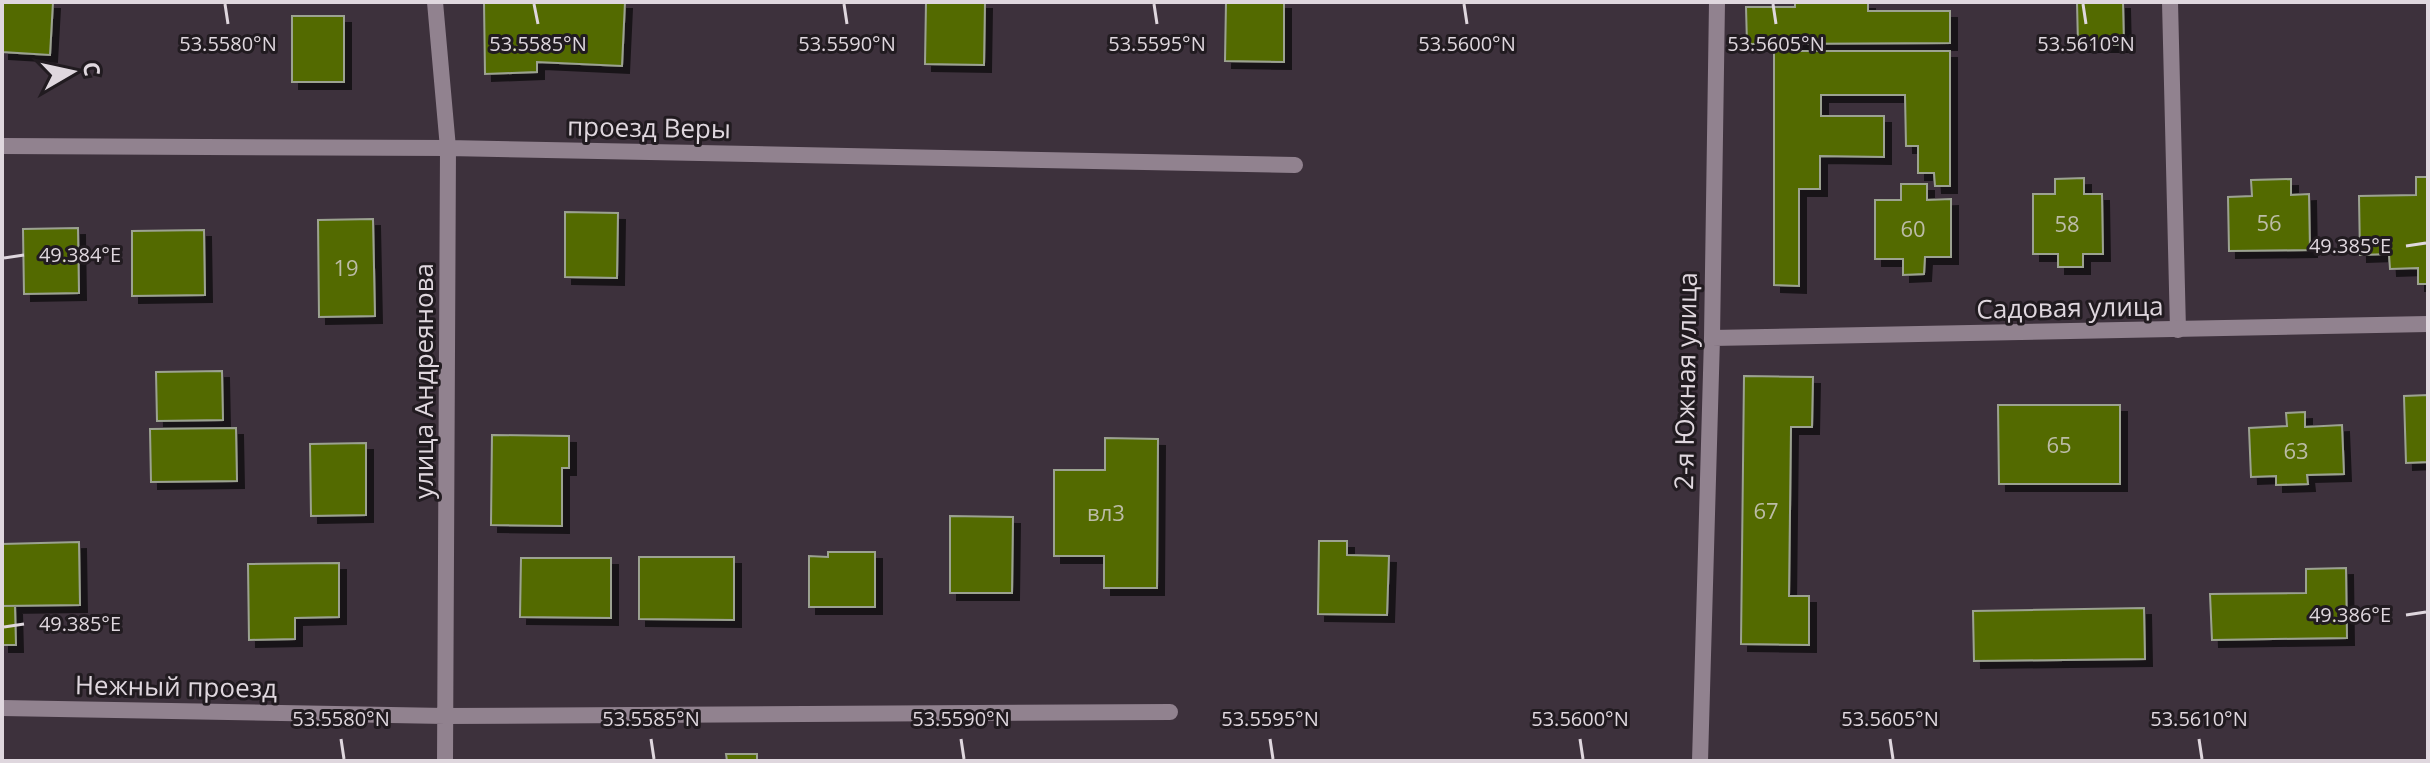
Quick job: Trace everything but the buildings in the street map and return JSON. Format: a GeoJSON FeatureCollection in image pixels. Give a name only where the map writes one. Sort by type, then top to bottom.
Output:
{"type":"FeatureCollection","features":[{"type":"Feature","properties":{"kind":"street","name":"улица Андреянова"},"geometry":{"type":"LineString","coordinates":[[435,2],[448,148],[445,761]]}},
{"type":"Feature","properties":{"kind":"street","name":"2-я Южная улица"},"geometry":{"type":"LineString","coordinates":[[1700,761],[1712,338],[1717,2]]}},
{"type":"Feature","properties":{"kind":"street"},"geometry":{"type":"LineString","coordinates":[[2170,2],[2178,330]]}},
{"type":"Feature","properties":{"kind":"street","name":"проезд Веры"},"geometry":{"type":"LineString","coordinates":[[2,146],[448,148],[1295,165]]}},
{"type":"Feature","properties":{"kind":"street","name":"Садовая улица"},"geometry":{"type":"LineString","coordinates":[[1712,338],[2428,324]]}},
{"type":"Feature","properties":{"kind":"street","name":"Нежный проезд"},"geometry":{"type":"LineString","coordinates":[[2,708],[445,716],[1170,712]]}}]}
